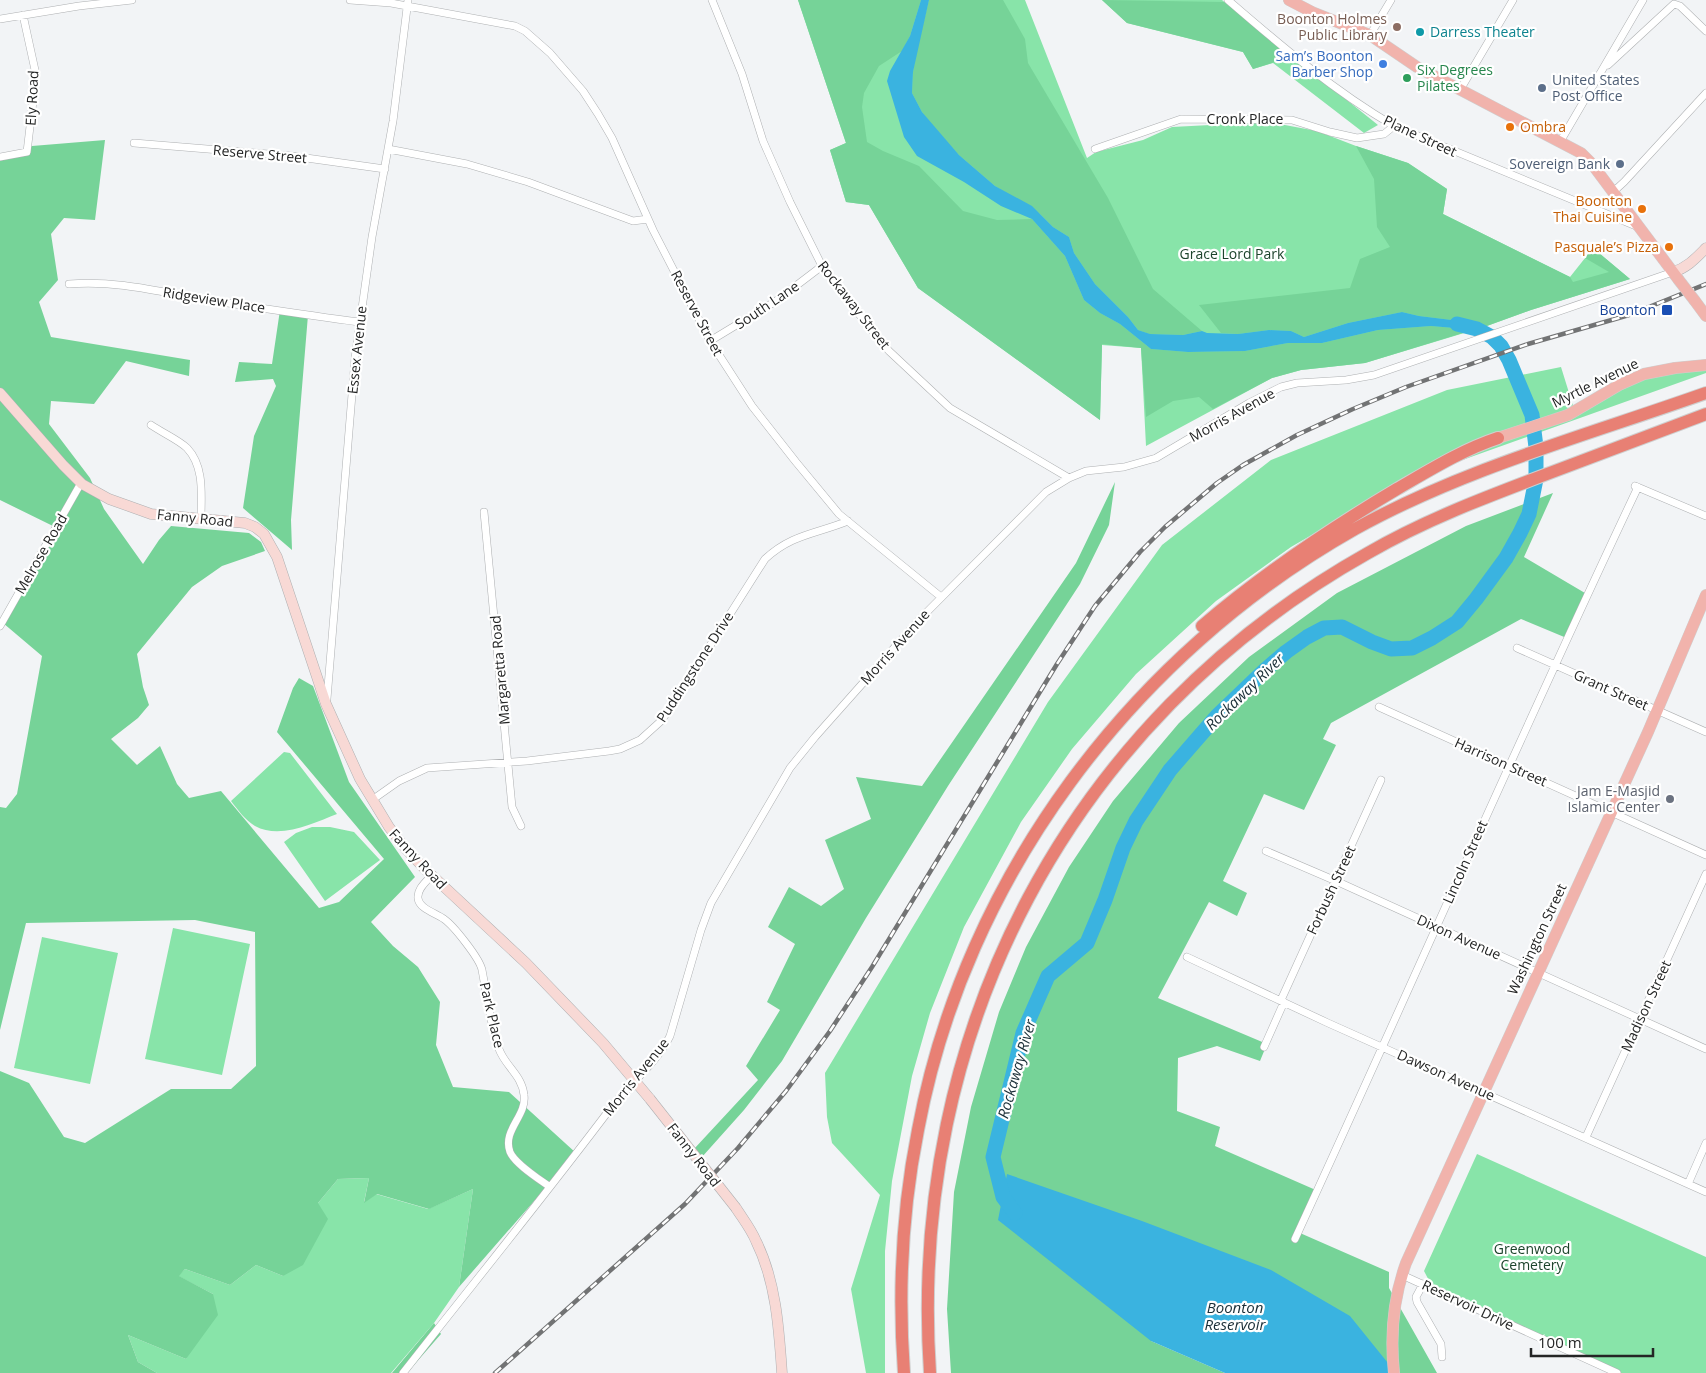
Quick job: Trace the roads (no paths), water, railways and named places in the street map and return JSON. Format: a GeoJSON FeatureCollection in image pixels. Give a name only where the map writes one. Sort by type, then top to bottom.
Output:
{"type":"FeatureCollection","features":[{"type":"Feature","properties":{"kind":"highway"},"geometry":{"type":"LineString","coordinates":[[1099,744],[1140,697],[1184,654],[1230,614],[1284,573],[1356,529],[1410,501],[1466,477],[1706,393]]}},
{"type":"Feature","properties":{"kind":"highway"},"geometry":{"type":"LineString","coordinates":[[930,1373],[928,1279],[931,1219],[939,1160],[951,1102],[966,1045],[998,962],[1028,900],[1068,832],[1120,760],[1159,715],[1223,654],[1269,617],[1318,582],[1395,538],[1448,513],[1521,483],[1706,414]]}},
{"type":"Feature","properties":{"kind":"highway"},"geometry":{"type":"LineString","coordinates":[[904,1373],[901,1278],[905,1217],[918,1126],[941,1037],[961,980],[999,896],[1046,817],[1147,681],[1200,627],[1248,588],[1316,539],[1450,459],[1482,444],[1503,437]]}},
{"type":"Feature","properties":{"kind":"main road"},"geometry":{"type":"LineString","coordinates":[[1289,0],[1318,15],[1370,35],[1417,67],[1575,149],[1587,158],[1706,316]]}},
{"type":"Feature","properties":{"kind":"main road"},"geometry":{"type":"LineString","coordinates":[[1675,275],[1706,248]]}},
{"type":"Feature","properties":{"kind":"main road","name":"Myrtle Avenue"},"geometry":{"type":"LineString","coordinates":[[1503,437],[1555,420],[1582,408],[1619,385],[1644,374],[1674,368],[1706,365]]}},
{"type":"Feature","properties":{"kind":"main road","name":"Fanny Road"},"geometry":{"type":"LineString","coordinates":[[0,393],[81,483],[109,499],[151,514],[244,523],[259,531],[267,539],[277,557],[336,728],[372,800],[406,849],[432,876],[526,963],[602,1043],[650,1099],[736,1208],[757,1242],[767,1267],[778,1323],[782,1373]]}},
{"type":"Feature","properties":{"kind":"main road","name":"Washington Street"},"geometry":{"type":"LineString","coordinates":[[1394,1373],[1392,1335],[1396,1296],[1402,1275],[1657,710],[1706,595]]}},
{"type":"Feature","properties":{"kind":"street"},"geometry":{"type":"LineString","coordinates":[[0,19],[79,6],[132,0]]}},
{"type":"Feature","properties":{"kind":"street","name":"Reserve Street"},"geometry":{"type":"LineString","coordinates":[[350,0],[408,3],[515,26],[526,31],[565,69],[598,114],[612,138],[648,219],[710,341],[752,406],[840,514],[941,597]]}},
{"type":"Feature","properties":{"kind":"street","name":"Rockaway Street"},"geometry":{"type":"LineString","coordinates":[[712,0],[742,74],[763,141],[790,202],[822,266],[845,297],[889,351],[950,408],[1069,478]]}},
{"type":"Feature","properties":{"kind":"street","name":"Plane Street"},"geometry":{"type":"LineString","coordinates":[[1228,0],[1328,81],[1364,108],[1394,126],[1638,227]]}},
{"type":"Feature","properties":{"kind":"street"},"geometry":{"type":"LineString","coordinates":[[1370,35],[1390,0]]}},
{"type":"Feature","properties":{"kind":"street"},"geometry":{"type":"LineString","coordinates":[[1460,90],[1512,0]]}},
{"type":"Feature","properties":{"kind":"street"},"geometry":{"type":"LineString","coordinates":[[1560,142],[1643,0]]}},
{"type":"Feature","properties":{"kind":"street","name":"Essex Avenue"},"geometry":{"type":"LineString","coordinates":[[326,702],[359,322],[370,244],[393,121],[408,3]]}},
{"type":"Feature","properties":{"kind":"street"},"geometry":{"type":"LineString","coordinates":[[1602,71],[1670,6],[1677,4],[1680,6],[1704,29]]}},
{"type":"Feature","properties":{"kind":"street","name":"Ely Road"},"geometry":{"type":"LineString","coordinates":[[0,157],[27,152],[33,101],[34,70],[23,15]]}},
{"type":"Feature","properties":{"kind":"street"},"geometry":{"type":"LineString","coordinates":[[1704,29],[1706,18]]}},
{"type":"Feature","properties":{"kind":"street"},"geometry":{"type":"LineString","coordinates":[[1613,192],[1706,93]]}},
{"type":"Feature","properties":{"kind":"street","name":"Cronk Place"},"geometry":{"type":"LineString","coordinates":[[1095,149],[1181,119],[1292,120],[1357,138],[1384,134],[1394,126]]}},
{"type":"Feature","properties":{"kind":"street","name":"Reserve Street"},"geometry":{"type":"LineString","coordinates":[[134,143],[292,156],[385,169]]}},
{"type":"Feature","properties":{"kind":"street"},"geometry":{"type":"LineString","coordinates":[[388,149],[467,164],[528,182],[633,221],[648,219]]}},
{"type":"Feature","properties":{"kind":"street","name":"South Lane"},"geometry":{"type":"LineString","coordinates":[[710,341],[776,301],[822,266]]}},
{"type":"Feature","properties":{"kind":"street","name":"Morris Avenue"},"geometry":{"type":"LineString","coordinates":[[403,1373],[624,1091],[666,1046],[711,903],[790,768],[815,737],[941,597],[1046,492],[1069,478],[1086,471],[1124,467],[1156,458],[1249,403],[1281,387],[1297,383],[1346,380],[1374,375],[1521,324],[1675,275]]}},
{"type":"Feature","properties":{"kind":"street","name":"Ridgeview Place"},"geometry":{"type":"LineString","coordinates":[[69,284],[91,282],[359,322]]}},
{"type":"Feature","properties":{"kind":"street"},"geometry":{"type":"LineString","coordinates":[[151,425],[187,448],[197,463],[201,478],[201,519]]}},
{"type":"Feature","properties":{"kind":"street","name":"Melrose Road"},"geometry":{"type":"LineString","coordinates":[[0,626],[81,483]]}},
{"type":"Feature","properties":{"kind":"street","name":"Lincoln Street"},"geometry":{"type":"LineString","coordinates":[[1295,1239],[1636,486],[1706,516]]}},
{"type":"Feature","properties":{"kind":"street","name":"Margaretta Road"},"geometry":{"type":"LineString","coordinates":[[484,512],[512,807],[520,826]]}},
{"type":"Feature","properties":{"kind":"street","name":"Puddingstone Drive"},"geometry":{"type":"LineString","coordinates":[[372,800],[399,781],[427,768],[508,762],[609,751],[620,749],[640,740],[653,729],[674,704],[765,560],[782,545],[792,540],[848,521]]}},
{"type":"Feature","properties":{"kind":"street","name":"Grant Street"},"geometry":{"type":"LineString","coordinates":[[1517,648],[1706,732]]}},
{"type":"Feature","properties":{"kind":"street","name":"Harrison Street"},"geometry":{"type":"LineString","coordinates":[[1378,707],[1706,855]]}},
{"type":"Feature","properties":{"kind":"street","name":"Forbush Street"},"geometry":{"type":"LineString","coordinates":[[1264,1048],[1381,780]]}},
{"type":"Feature","properties":{"kind":"street","name":"Dixon Avenue"},"geometry":{"type":"LineString","coordinates":[[1266,851],[1706,1049]]}},
{"type":"Feature","properties":{"kind":"street","name":"Madison Street"},"geometry":{"type":"LineString","coordinates":[[1586,1137],[1706,874]]}},
{"type":"Feature","properties":{"kind":"street","name":"Park Place"},"geometry":{"type":"LineString","coordinates":[[432,876],[421,888],[418,901],[425,908],[450,924],[479,961],[498,1048],[522,1083],[525,1098],[521,1111],[509,1134],[510,1153],[517,1162],[550,1187]]}},
{"type":"Feature","properties":{"kind":"street","name":"Dawson Avenue"},"geometry":{"type":"LineString","coordinates":[[1187,957],[1706,1192]]}},
{"type":"Feature","properties":{"kind":"street"},"geometry":{"type":"LineString","coordinates":[[1688,1184],[1706,1143]]}},
{"type":"Feature","properties":{"kind":"street","name":"Reservoir Drive"},"geometry":{"type":"LineString","coordinates":[[1402,1275],[1617,1373]]}},
{"type":"Feature","properties":{"kind":"street"},"geometry":{"type":"LineString","coordinates":[[1422,1284],[1416,1297],[1416,1302],[1441,1344],[1442,1357]]}},
{"type":"Feature","properties":{"kind":"water"},"geometry":{"type":"Polygon","coordinates":[[[921,0],[929,0],[913,72],[912,93],[922,112],[959,155],[995,186],[1032,206],[1053,227],[1069,237],[1074,253],[1095,284],[1128,317],[1138,330],[1150,334],[1183,335],[1202,331],[1207,333],[1238,334],[1269,330],[1291,331],[1304,337],[1348,323],[1402,312],[1460,321],[1484,327],[1466,332],[1454,328],[1431,326],[1378,330],[1322,343],[1288,343],[1245,351],[1188,352],[1151,349],[1120,324],[1100,313],[1084,300],[1065,256],[1032,219],[1001,206],[964,182],[917,156],[904,137],[887,81],[890,71],[910,36],[921,0]]]}},
{"type":"Feature","properties":{"kind":"water","name":"Boonton Reservoir"},"geometry":{"type":"Polygon","coordinates":[[[1007,1174],[1142,1221],[1271,1270],[1350,1316],[1396,1373],[1225,1373],[1151,1341],[998,1220],[1007,1174]]]}},
{"type":"Feature","properties":{"kind":"waterway","name":"Rockaway River"},"geometry":{"type":"LineString","coordinates":[[1015,1213],[1003,1197],[993,1157],[1023,1033],[1048,976],[1087,943],[1105,900],[1123,848],[1136,821],[1170,770],[1217,716],[1265,670],[1307,637],[1324,628],[1342,627],[1391,649],[1412,648],[1457,622],[1506,558],[1520,533],[1529,514],[1536,479],[1536,447],[1532,415],[1509,360],[1501,346],[1492,337],[1477,329],[1457,324]]}},
{"type":"Feature","properties":{"kind":"railway"},"geometry":{"type":"LineString","coordinates":[[495,1373],[685,1204],[738,1148],[786,1091],[830,1031],[872,967],[1057,664],[1095,606],[1140,552],[1165,527],[1217,483],[1243,465],[1297,435],[1353,409],[1406,387],[1528,344],[1629,315],[1706,284]]}},
{"type":"Feature","properties":{"kind":"place","name":"Boonton Holmes Public Library"},"geometry":{"type":"Point","coordinates":[1397,27]}},
{"type":"Feature","properties":{"kind":"place","name":"Darress Theater"},"geometry":{"type":"Point","coordinates":[1420,32]}},
{"type":"Feature","properties":{"kind":"place","name":"Sam’s Boonton Barber Shop"},"geometry":{"type":"Point","coordinates":[1383,64]}},
{"type":"Feature","properties":{"kind":"place","name":"Six Degrees Pilates"},"geometry":{"type":"Point","coordinates":[1407,78]}},
{"type":"Feature","properties":{"kind":"place","name":"United States Post Office"},"geometry":{"type":"Point","coordinates":[1542,88]}},
{"type":"Feature","properties":{"kind":"place","name":"Ombra"},"geometry":{"type":"Point","coordinates":[1510,127]}},
{"type":"Feature","properties":{"kind":"place","name":"Sovereign Bank"},"geometry":{"type":"Point","coordinates":[1620,164]}},
{"type":"Feature","properties":{"kind":"place","name":"Boonton Thai Cuisine"},"geometry":{"type":"Point","coordinates":[1642,209]}},
{"type":"Feature","properties":{"kind":"place","name":"Pasquale’s Pizza"},"geometry":{"type":"Point","coordinates":[1669,247]}},
{"type":"Feature","properties":{"kind":"place","name":"Boonton"},"geometry":{"type":"Point","coordinates":[1667,310]}},
{"type":"Feature","properties":{"kind":"place","name":"Jam E-Masjid Islamic Center"},"geometry":{"type":"Point","coordinates":[1670,799]}},
{"type":"Feature","properties":{"kind":"park label","name":"Grace Lord Park"},"geometry":{"type":"Point","coordinates":[1232,254]}},
{"type":"Feature","properties":{"kind":"park label","name":"Greenwood Cemetery"},"geometry":{"type":"Point","coordinates":[1532,1258]}}]}
